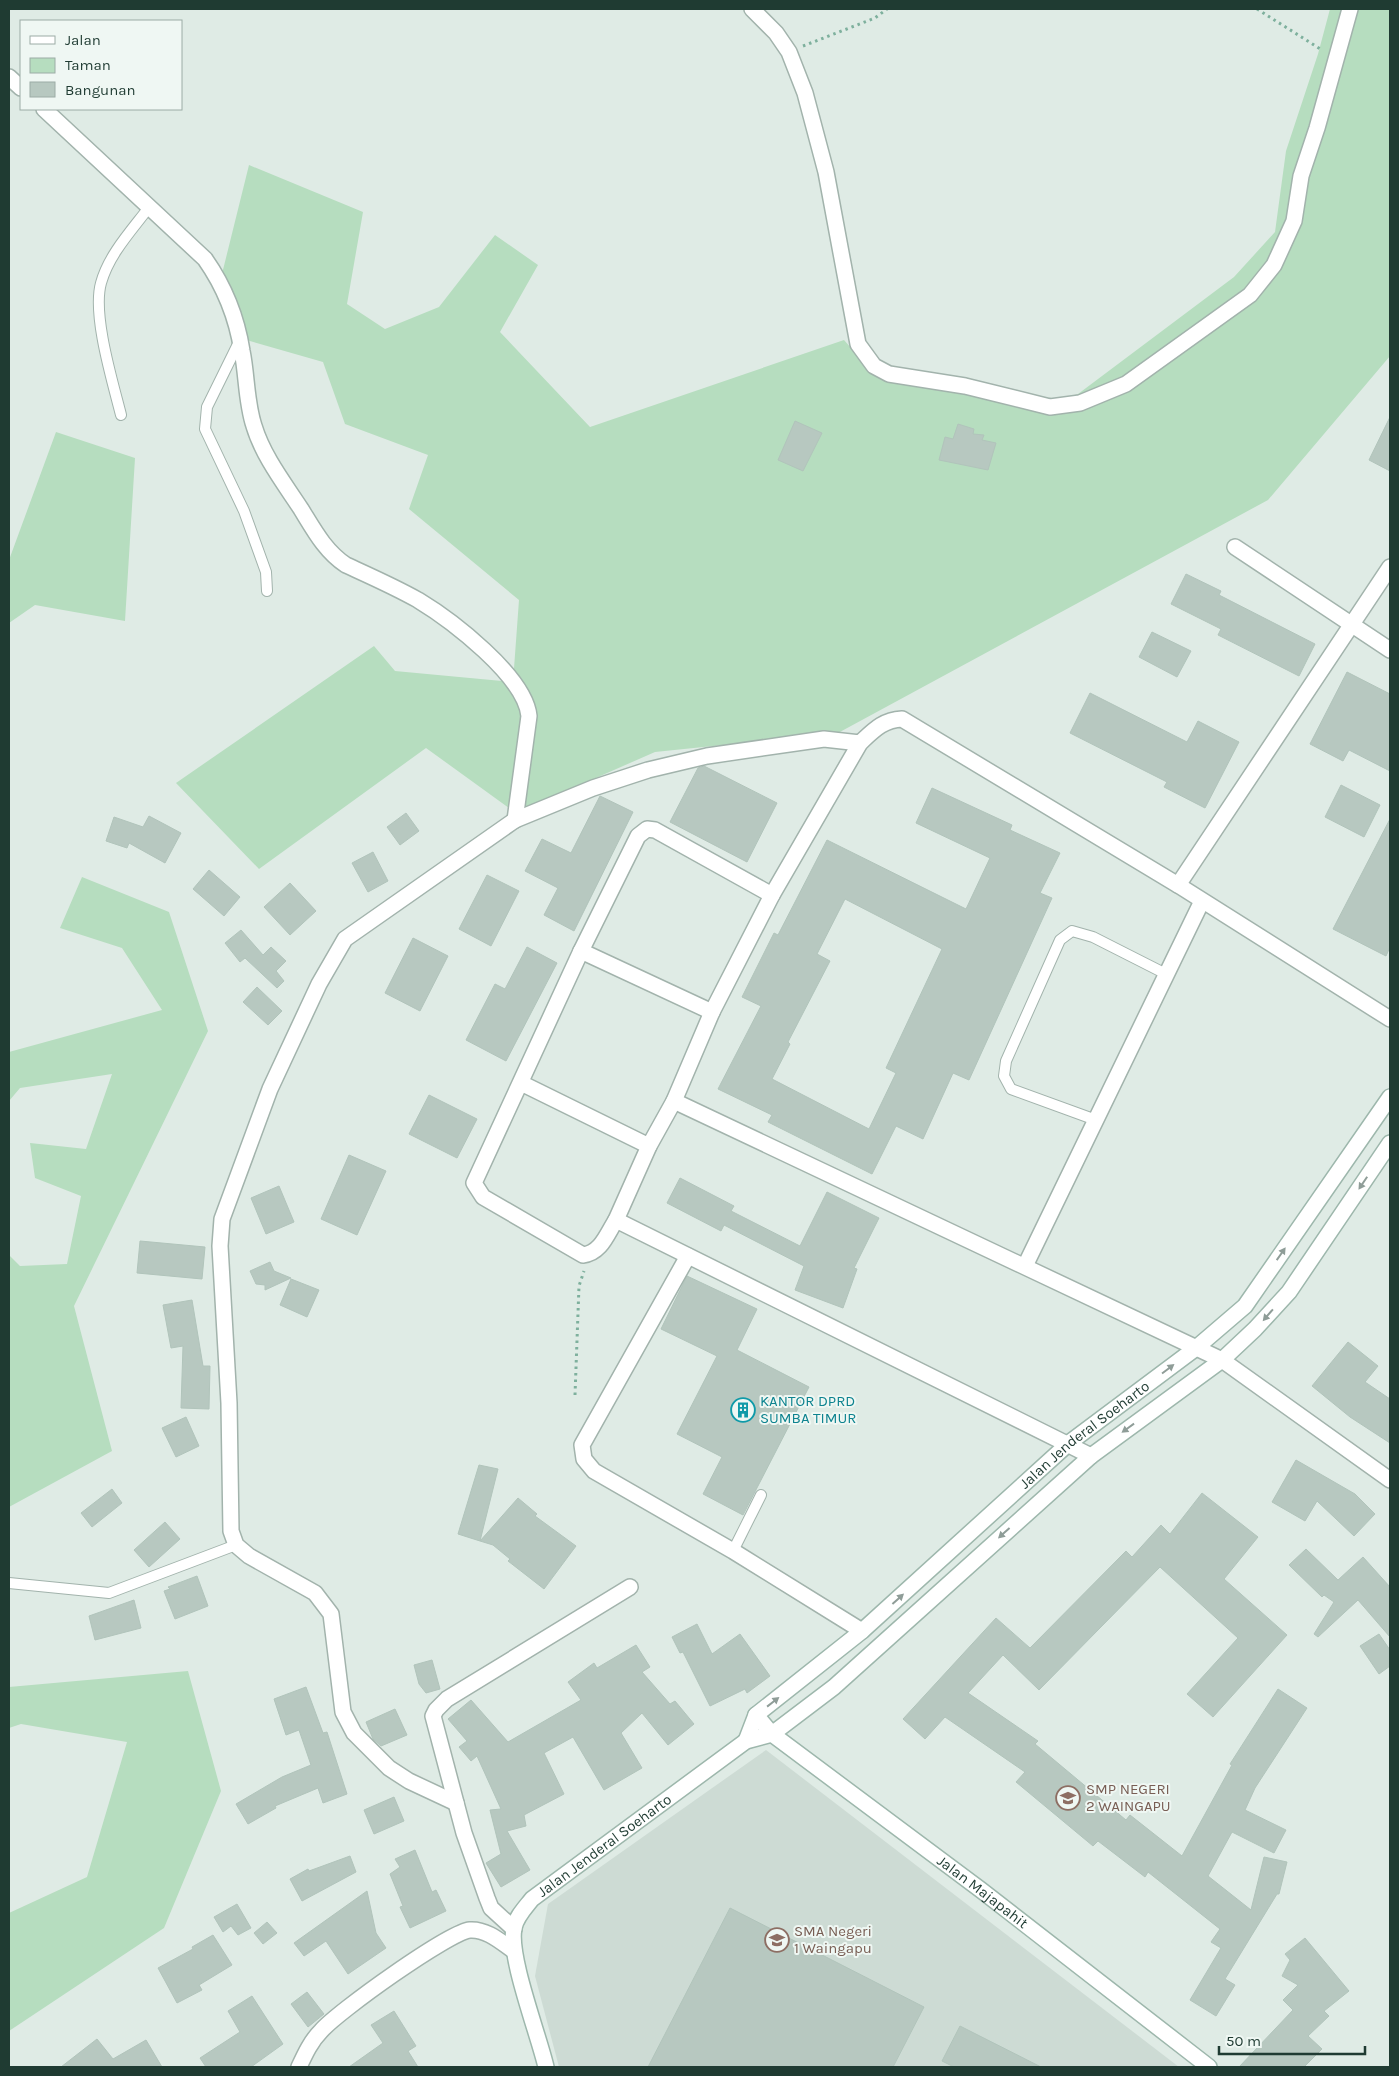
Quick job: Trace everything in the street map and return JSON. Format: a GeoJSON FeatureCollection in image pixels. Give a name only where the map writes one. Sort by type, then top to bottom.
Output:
{"type":"FeatureCollection","features":[{"type":"Feature","properties":{"kind":"street"},"geometry":{"type":"LineString","coordinates":[[752,9],[776,33],[789,52],[805,94],[817,134],[832,200],[858,344],[865,356],[874,366],[888,374],[964,386],[1050,407],[1080,403],[1126,384],[1250,295],[1274,265],[1294,221],[1301,176],[1350,9]]}},
{"type":"Feature","properties":{"kind":"street"},"geometry":{"type":"LineString","coordinates":[[9,77],[20,87]]}},
{"type":"Feature","properties":{"kind":"street"},"geometry":{"type":"LineString","coordinates":[[45,110],[206,259],[212,268],[228,300],[240,340],[253,425],[262,448],[321,541],[335,558],[418,601],[460,630],[503,670],[523,695],[528,704],[529,716],[515,820]]}},
{"type":"Feature","properties":{"kind":"street"},"geometry":{"type":"LineString","coordinates":[[1235,547],[1390,650]]}},
{"type":"Feature","properties":{"kind":"street"},"geometry":{"type":"LineString","coordinates":[[1178,886],[1390,567]]}},
{"type":"Feature","properties":{"kind":"street"},"geometry":{"type":"LineString","coordinates":[[772,895],[655,830],[647,829],[638,836],[474,1183],[483,1197],[583,1255],[591,1254],[597,1250],[616,1220],[649,1146],[674,1101],[712,1012],[772,895],[860,743],[880,724],[890,720],[902,719],[1178,886],[1390,1019]]}},
{"type":"Feature","properties":{"kind":"street"},"geometry":{"type":"LineString","coordinates":[[456,1804],[409,1781],[389,1768],[354,1733],[343,1712],[331,1614],[315,1593],[249,1556],[236,1546],[231,1531],[229,1403],[220,1246],[222,1219],[247,1148],[270,1089],[319,984],[345,939],[515,820],[593,788],[648,770],[707,756],[824,739],[860,743]]}},
{"type":"Feature","properties":{"kind":"street"},"geometry":{"type":"LineString","coordinates":[[1026,1266],[1202,901]]}},
{"type":"Feature","properties":{"kind":"street"},"geometry":{"type":"LineString","coordinates":[[582,951],[712,1012]]}},
{"type":"Feature","properties":{"kind":"street"},"geometry":{"type":"LineString","coordinates":[[521,1083],[649,1146]]}},
{"type":"Feature","properties":{"kind":"street","name":"Jalan Jenderal Soeharto"},"geometry":{"type":"LineString","coordinates":[[756,1715],[862,1631],[1069,1444],[1196,1348],[1245,1306],[1390,1097]]}},
{"type":"Feature","properties":{"kind":"street"},"geometry":{"type":"LineString","coordinates":[[674,1101],[1222,1360],[1390,1480]]}},
{"type":"Feature","properties":{"kind":"street","name":"Jalan Jenderal Soeharto"},"geometry":{"type":"LineString","coordinates":[[546,2067],[514,1951],[514,1929],[520,1913],[546,1888],[746,1741],[772,1734],[841,1680],[1091,1456],[1222,1360],[1256,1329],[1288,1292],[1388,1152]]}},
{"type":"Feature","properties":{"kind":"street"},"geometry":{"type":"LineString","coordinates":[[616,1220],[1091,1456]]}},
{"type":"Feature","properties":{"kind":"street"},"geometry":{"type":"LineString","coordinates":[[688,1256],[582,1445],[584,1459],[594,1471],[733,1551],[862,1631]]}},
{"type":"Feature","properties":{"kind":"street"},"geometry":{"type":"LineString","coordinates":[[514,1929],[491,1908],[486,1898],[456,1804],[433,1716],[440,1704],[630,1587]]}},
{"type":"Feature","properties":{"kind":"street"},"geometry":{"type":"LineString","coordinates":[[746,1741],[756,1715]]}},
{"type":"Feature","properties":{"kind":"street","name":"Jalan Majapahit"},"geometry":{"type":"LineString","coordinates":[[756,1715],[772,1734],[1164,2029],[1209,2067]]}},
{"type":"Feature","properties":{"kind":"street"},"geometry":{"type":"LineString","coordinates":[[300,2067],[314,2039],[333,2019],[428,1951],[450,1939],[469,1930],[486,1932],[514,1951]]}},
{"type":"Feature","properties":{"kind":"lane"},"geometry":{"type":"LineString","coordinates":[[121,415],[105,347],[98,305],[100,284],[116,251],[150,206]]}},
{"type":"Feature","properties":{"kind":"lane"},"geometry":{"type":"LineString","coordinates":[[240,340],[207,408],[205,429],[244,511],[266,572],[267,591]]}},
{"type":"Feature","properties":{"kind":"lane"},"geometry":{"type":"LineString","coordinates":[[1096,1120],[1012,1089],[1004,1076],[1006,1061],[1060,940],[1072,931],[1093,937],[1166,974]]}},
{"type":"Feature","properties":{"kind":"lane"},"geometry":{"type":"LineString","coordinates":[[733,1551],[761,1495]]}},
{"type":"Feature","properties":{"kind":"lane"},"geometry":{"type":"LineString","coordinates":[[9,1583],[108,1593],[236,1546]]}},
{"type":"Feature","properties":{"kind":"path"},"geometry":{"type":"LineString","coordinates":[[789,52],[874,18],[887,9]]}},
{"type":"Feature","properties":{"kind":"path"},"geometry":{"type":"LineString","coordinates":[[1257,9],[1336,58]]}},
{"type":"Feature","properties":{"kind":"path"},"geometry":{"type":"LineString","coordinates":[[575,1395],[579,1286],[591,1254]]}},
{"type":"Feature","properties":{"kind":"shaded area","name":"SMA Negeri 1 Waingapu"},"geometry":{"type":"Polygon","coordinates":[[[766,1750],[1179,2067],[559,2067],[535,1976],[548,1904],[766,1750]]]}},
{"type":"Feature","properties":{"kind":"green space"},"geometry":{"type":"Polygon","coordinates":[[[1330,9],[1390,9],[1390,356],[1268,500],[838,733],[655,752],[516,813],[426,748],[259,869],[176,783],[374,646],[395,671],[513,682],[519,600],[409,509],[428,455],[345,424],[323,362],[236,337],[219,286],[249,165],[363,212],[347,304],[385,329],[439,307],[495,235],[538,265],[500,332],[590,427],[844,340],[874,374],[1054,402],[1078,394],[1234,277],[1275,232],[1286,151],[1318,54],[1330,9]]]}},
{"type":"Feature","properties":{"kind":"green space"},"geometry":{"type":"Polygon","coordinates":[[[56,432],[135,458],[125,621],[35,605],[9,623],[9,560],[56,432]]]}},
{"type":"Feature","properties":{"kind":"green space"},"geometry":{"type":"Polygon","coordinates":[[[82,877],[169,912],[208,1031],[74,1306],[112,1451],[9,1507],[9,1255],[20,1266],[67,1264],[81,1196],[35,1178],[30,1143],[86,1149],[112,1074],[20,1088],[9,1101],[9,1052],[162,1010],[122,948],[60,928],[82,877]]]}},
{"type":"Feature","properties":{"kind":"green space"},"geometry":{"type":"Polygon","coordinates":[[[188,1671],[221,1791],[164,1928],[9,2031],[9,1913],[87,1877],[127,1742],[21,1724],[9,1728],[9,1687],[188,1671]]]}},
{"type":"Feature","properties":{"kind":"building"},"geometry":{"type":"Polygon","coordinates":[[[1390,417],[1390,471],[1369,460],[1390,417]]]}},
{"type":"Feature","properties":{"kind":"building"},"geometry":{"type":"Polygon","coordinates":[[[795,421],[822,433],[803,471],[778,460],[795,421]]]}},
{"type":"Feature","properties":{"kind":"building"},"geometry":{"type":"Polygon","coordinates":[[[958,424],[974,429],[973,434],[984,435],[982,440],[996,443],[988,470],[939,460],[945,437],[953,439],[958,424]]]}},
{"type":"Feature","properties":{"kind":"building"},"geometry":{"type":"Polygon","coordinates":[[[1186,574],[1221,591],[1219,595],[1315,644],[1299,676],[1218,635],[1221,629],[1171,604],[1186,574]]]}},
{"type":"Feature","properties":{"kind":"building"},"geometry":{"type":"Polygon","coordinates":[[[1152,632],[1191,651],[1177,677],[1139,657],[1152,632]]]}},
{"type":"Feature","properties":{"kind":"building"},"geometry":{"type":"Polygon","coordinates":[[[1347,672],[1390,694],[1390,771],[1349,750],[1343,761],[1310,744],[1347,672]]]}},
{"type":"Feature","properties":{"kind":"building"},"geometry":{"type":"Polygon","coordinates":[[[1090,693],[1187,742],[1198,721],[1239,742],[1205,808],[1164,787],[1167,782],[1070,733],[1090,693]]]}},
{"type":"Feature","properties":{"kind":"building"},"geometry":{"type":"Polygon","coordinates":[[[704,766],[777,803],[747,862],[670,822],[698,768],[704,766]]]}},
{"type":"Feature","properties":{"kind":"building"},"geometry":{"type":"Polygon","coordinates":[[[1341,785],[1380,805],[1364,837],[1325,817],[1341,785]]]}},
{"type":"Feature","properties":{"kind":"building"},"geometry":{"type":"Polygon","coordinates":[[[932,788],[1012,825],[1010,830],[1060,853],[1040,893],[1052,898],[969,1080],[953,1073],[923,1139],[896,1126],[872,1174],[768,1122],[772,1115],[718,1089],[761,1006],[742,997],[774,933],[778,935],[827,840],[966,909],[990,858],[916,823],[932,788]],[[845,899],[817,954],[830,961],[788,1042],[790,1044],[772,1079],[869,1129],[896,1073],[886,1068],[942,949],[845,899]]]}},
{"type":"Feature","properties":{"kind":"building"},"geometry":{"type":"Polygon","coordinates":[[[600,796],[633,812],[574,931],[544,915],[558,888],[525,871],[542,839],[571,853],[600,796]]]}},
{"type":"Feature","properties":{"kind":"building"},"geometry":{"type":"Polygon","coordinates":[[[406,813],[419,831],[400,845],[387,827],[406,813]]]}},
{"type":"Feature","properties":{"kind":"building"},"geometry":{"type":"Polygon","coordinates":[[[149,816],[181,833],[165,863],[129,843],[127,848],[106,841],[114,817],[143,827],[149,816]]]}},
{"type":"Feature","properties":{"kind":"building"},"geometry":{"type":"Polygon","coordinates":[[[1390,819],[1390,947],[1386,956],[1333,929],[1390,819]]]}},
{"type":"Feature","properties":{"kind":"building"},"geometry":{"type":"Polygon","coordinates":[[[373,852],[388,881],[368,892],[352,863],[373,852]]]}},
{"type":"Feature","properties":{"kind":"building"},"geometry":{"type":"Polygon","coordinates":[[[209,870],[240,897],[224,916],[193,889],[209,870]]]}},
{"type":"Feature","properties":{"kind":"building"},"geometry":{"type":"Polygon","coordinates":[[[487,875],[519,891],[491,946],[459,929],[487,875]]]}},
{"type":"Feature","properties":{"kind":"building"},"geometry":{"type":"Polygon","coordinates":[[[290,883],[316,911],[290,935],[264,907],[290,883]]]}},
{"type":"Feature","properties":{"kind":"building"},"geometry":{"type":"Polygon","coordinates":[[[241,930],[263,955],[271,947],[286,961],[276,971],[284,981],[277,988],[245,958],[240,962],[225,943],[241,930]]]}},
{"type":"Feature","properties":{"kind":"building"},"geometry":{"type":"Polygon","coordinates":[[[413,938],[448,956],[420,1011],[385,993],[413,938]]]}},
{"type":"Feature","properties":{"kind":"building"},"geometry":{"type":"Polygon","coordinates":[[[527,947],[557,963],[506,1061],[466,1040],[495,984],[505,989],[527,947]]]}},
{"type":"Feature","properties":{"kind":"building"},"geometry":{"type":"Polygon","coordinates":[[[257,987],[282,1011],[268,1025],[243,1002],[257,987]]]}},
{"type":"Feature","properties":{"kind":"building"},"geometry":{"type":"Polygon","coordinates":[[[429,1095],[477,1119],[457,1158],[409,1134],[429,1095]]]}},
{"type":"Feature","properties":{"kind":"building"},"geometry":{"type":"Polygon","coordinates":[[[349,1155],[386,1171],[357,1235],[321,1219],[349,1155]]]}},
{"type":"Feature","properties":{"kind":"building"},"geometry":{"type":"Polygon","coordinates":[[[680,1178],[734,1206],[731,1211],[800,1246],[827,1192],[879,1218],[854,1268],[857,1269],[843,1308],[795,1290],[804,1266],[724,1225],[721,1231],[667,1203],[680,1178]]]}},
{"type":"Feature","properties":{"kind":"building"},"geometry":{"type":"Polygon","coordinates":[[[279,1186],[294,1222],[266,1234],[251,1198],[279,1186]]]}},
{"type":"Feature","properties":{"kind":"building"},"geometry":{"type":"Polygon","coordinates":[[[140,1241],[205,1247],[202,1279],[137,1273],[140,1241]]]}},
{"type":"Feature","properties":{"kind":"building"},"geometry":{"type":"Polygon","coordinates":[[[270,1262],[274,1271],[291,1278],[265,1290],[265,1285],[256,1284],[250,1271],[270,1262]]]}},
{"type":"Feature","properties":{"kind":"building","name":"KANTOR DPRD SUMBA TIMUR"},"geometry":{"type":"Polygon","coordinates":[[[687,1276],[757,1309],[737,1350],[809,1387],[743,1515],[703,1494],[722,1457],[677,1434],[717,1356],[661,1329],[687,1276]]]}},
{"type":"Feature","properties":{"kind":"building"},"geometry":{"type":"Polygon","coordinates":[[[291,1279],[319,1290],[307,1317],[280,1305],[291,1279]]]}},
{"type":"Feature","properties":{"kind":"building"},"geometry":{"type":"Polygon","coordinates":[[[192,1300],[203,1366],[210,1366],[209,1409],[181,1408],[183,1346],[171,1348],[163,1305],[192,1300]]]}},
{"type":"Feature","properties":{"kind":"building"},"geometry":{"type":"Polygon","coordinates":[[[1348,1342],[1378,1366],[1365,1382],[1390,1399],[1390,1443],[1350,1417],[1312,1386],[1348,1342]]]}},
{"type":"Feature","properties":{"kind":"building"},"geometry":{"type":"Polygon","coordinates":[[[186,1417],[199,1446],[176,1457],[162,1428],[186,1417]]]}},
{"type":"Feature","properties":{"kind":"building"},"geometry":{"type":"Polygon","coordinates":[[[1296,1460],[1355,1494],[1375,1514],[1354,1536],[1317,1501],[1305,1521],[1272,1502],[1296,1460]]]}},
{"type":"Feature","properties":{"kind":"building"},"geometry":{"type":"Polygon","coordinates":[[[479,1465],[498,1469],[480,1541],[458,1534],[479,1465]]]}},
{"type":"Feature","properties":{"kind":"building"},"geometry":{"type":"Polygon","coordinates":[[[112,1489],[122,1503],[92,1527],[81,1513],[112,1489]]]}},
{"type":"Feature","properties":{"kind":"building"},"geometry":{"type":"Polygon","coordinates":[[[1202,1493],[1258,1537],[1224,1579],[1287,1635],[1213,1717],[1187,1694],[1238,1638],[1160,1567],[1039,1690],[1003,1655],[968,1693],[1038,1741],[1035,1744],[1126,1820],[1130,1815],[1182,1856],[1232,1765],[1230,1764],[1278,1689],[1307,1708],[1255,1788],[1245,1810],[1286,1830],[1274,1853],[1232,1832],[1208,1876],[1251,1910],[1264,1857],[1287,1862],[1279,1894],[1277,1894],[1225,1979],[1235,1985],[1216,2016],[1190,2000],[1221,1948],[1211,1942],[1220,1929],[1148,1872],[1145,1877],[1098,1841],[1093,1846],[1016,1782],[1025,1772],[945,1717],[925,1739],[903,1719],[996,1618],[1030,1648],[1126,1551],[1132,1557],[1161,1525],[1170,1534],[1202,1493]]]}},
{"type":"Feature","properties":{"kind":"building"},"geometry":{"type":"Polygon","coordinates":[[[518,1498],[537,1514],[535,1516],[576,1546],[544,1589],[508,1561],[510,1559],[493,1545],[480,1541],[518,1498]]]}},
{"type":"Feature","properties":{"kind":"building"},"geometry":{"type":"Polygon","coordinates":[[[165,1522],[180,1539],[149,1567],[134,1550],[165,1522]]]}},
{"type":"Feature","properties":{"kind":"building"},"geometry":{"type":"Polygon","coordinates":[[[1306,1549],[1338,1580],[1363,1557],[1390,1587],[1390,1637],[1358,1600],[1318,1637],[1314,1634],[1334,1602],[1324,1595],[1322,1597],[1289,1565],[1306,1549]]]}},
{"type":"Feature","properties":{"kind":"building"},"geometry":{"type":"Polygon","coordinates":[[[197,1576],[208,1606],[175,1619],[164,1591],[170,1589],[168,1587],[197,1576]]]}},
{"type":"Feature","properties":{"kind":"building"},"geometry":{"type":"Polygon","coordinates":[[[134,1600],[141,1628],[95,1640],[89,1616],[134,1600]]]}},
{"type":"Feature","properties":{"kind":"building"},"geometry":{"type":"Polygon","coordinates":[[[697,1624],[712,1654],[740,1634],[770,1676],[747,1693],[745,1689],[710,1706],[683,1652],[680,1653],[672,1637],[697,1624]]]}},
{"type":"Feature","properties":{"kind":"building"},"geometry":{"type":"Polygon","coordinates":[[[1379,1634],[1390,1650],[1390,1666],[1379,1674],[1360,1646],[1379,1634]]]}},
{"type":"Feature","properties":{"kind":"building"},"geometry":{"type":"Polygon","coordinates":[[[636,1645],[650,1667],[642,1672],[670,1704],[675,1701],[694,1724],[668,1745],[642,1713],[621,1733],[642,1768],[604,1790],[573,1737],[544,1753],[564,1794],[524,1815],[526,1826],[507,1831],[530,1870],[501,1887],[486,1863],[501,1854],[490,1810],[501,1809],[477,1756],[471,1761],[459,1747],[467,1741],[448,1719],[471,1700],[508,1742],[581,1700],[568,1682],[594,1663],[597,1668],[636,1645]]]}},
{"type":"Feature","properties":{"kind":"building"},"geometry":{"type":"Polygon","coordinates":[[[432,1660],[440,1689],[426,1693],[419,1684],[414,1665],[432,1660]]]}},
{"type":"Feature","properties":{"kind":"building"},"geometry":{"type":"Polygon","coordinates":[[[306,1687],[323,1733],[327,1732],[347,1794],[323,1803],[318,1788],[275,1806],[276,1808],[248,1824],[236,1804],[282,1777],[311,1765],[299,1730],[286,1735],[274,1699],[306,1687]]]}},
{"type":"Feature","properties":{"kind":"building"},"geometry":{"type":"Polygon","coordinates":[[[395,1709],[407,1735],[381,1746],[373,1739],[366,1722],[395,1709]]]}},
{"type":"Feature","properties":{"kind":"building"},"geometry":{"type":"Polygon","coordinates":[[[394,1797],[404,1821],[374,1834],[364,1810],[394,1797]]]}},
{"type":"Feature","properties":{"kind":"building"},"geometry":{"type":"Polygon","coordinates":[[[415,1850],[432,1892],[436,1890],[446,1911],[410,1928],[400,1907],[403,1906],[390,1874],[400,1867],[395,1859],[415,1850]]]}},
{"type":"Feature","properties":{"kind":"building"},"geometry":{"type":"Polygon","coordinates":[[[350,1856],[356,1872],[302,1901],[290,1879],[308,1869],[309,1871],[350,1856]]]}},
{"type":"Feature","properties":{"kind":"building"},"geometry":{"type":"Polygon","coordinates":[[[367,1891],[376,1933],[386,1948],[348,1974],[326,1941],[304,1956],[294,1943],[367,1891]]]}},
{"type":"Feature","properties":{"kind":"building"},"geometry":{"type":"Polygon","coordinates":[[[237,1904],[251,1928],[238,1935],[231,1926],[223,1932],[214,1917],[237,1904]]]}},
{"type":"Feature","properties":{"kind":"building","name":"SMA Negeri 1 Waingapu"},"geometry":{"type":"Polygon","coordinates":[[[730,1908],[924,2007],[893,2067],[648,2067],[730,1908]]]}},
{"type":"Feature","properties":{"kind":"building"},"geometry":{"type":"Polygon","coordinates":[[[267,1922],[277,1933],[263,1944],[254,1933],[267,1922]]]}},
{"type":"Feature","properties":{"kind":"building"},"geometry":{"type":"Polygon","coordinates":[[[213,1935],[232,1965],[199,1985],[202,1990],[177,2003],[158,1968],[193,1949],[192,1947],[213,1935]]]}},
{"type":"Feature","properties":{"kind":"building"},"geometry":{"type":"Polygon","coordinates":[[[1305,1938],[1349,1991],[1324,2011],[1329,2016],[1308,2036],[1322,2049],[1304,2067],[1239,2067],[1293,2010],[1283,2000],[1298,1985],[1282,1976],[1290,1960],[1285,1954],[1305,1938]]]}},
{"type":"Feature","properties":{"kind":"building"},"geometry":{"type":"Polygon","coordinates":[[[307,1992],[324,2014],[308,2027],[291,2004],[307,1992]]]}},
{"type":"Feature","properties":{"kind":"building"},"geometry":{"type":"Polygon","coordinates":[[[252,1996],[283,2044],[251,2067],[206,2067],[200,2058],[240,2032],[228,2011],[252,1996]]]}},
{"type":"Feature","properties":{"kind":"building"},"geometry":{"type":"Polygon","coordinates":[[[394,2011],[416,2046],[408,2051],[418,2067],[349,2067],[383,2043],[371,2025],[394,2011]]]}},
{"type":"Feature","properties":{"kind":"building"},"geometry":{"type":"Polygon","coordinates":[[[960,2026],[1041,2067],[954,2067],[942,2061],[960,2026]]]}},
{"type":"Feature","properties":{"kind":"building"},"geometry":{"type":"Polygon","coordinates":[[[97,2039],[113,2059],[146,2040],[162,2067],[61,2067],[97,2039]]]}},
{"type":"Feature","properties":{"kind":"place","name":"KANTOR DPRD SUMBA TIMUR"},"geometry":{"type":"Point","coordinates":[743,1410]}},
{"type":"Feature","properties":{"kind":"place","name":"SMP NEGERI 2 WAINGAPU"},"geometry":{"type":"Point","coordinates":[1068,1798]}},
{"type":"Feature","properties":{"kind":"place","name":"SMA Negeri 1 Waingapu"},"geometry":{"type":"Point","coordinates":[777,1940]}}]}
